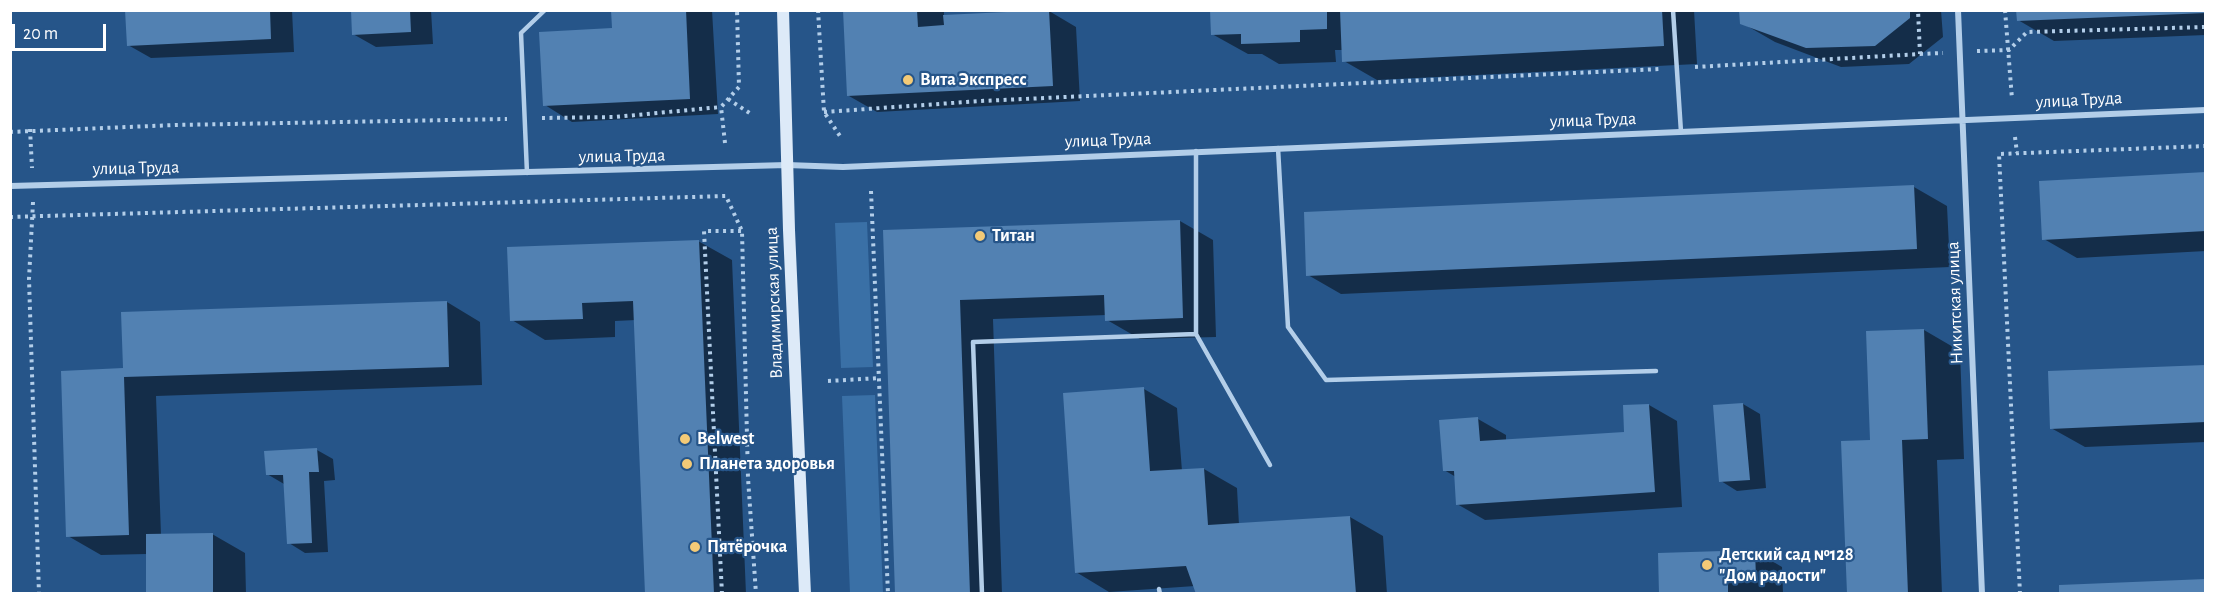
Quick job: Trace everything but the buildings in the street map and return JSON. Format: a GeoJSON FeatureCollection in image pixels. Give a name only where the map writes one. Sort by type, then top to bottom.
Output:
{"type":"FeatureCollection","features":[{"type":"Feature","properties":{"kind":"main road","name":"Владимирская улица"},"geometry":{"type":"LineString","coordinates":[[783,10],[805,594]]}},
{"type":"Feature","properties":{"kind":"street","name":"Никитская улица"},"geometry":{"type":"LineString","coordinates":[[1958,10],[1982,594]]}},
{"type":"Feature","properties":{"kind":"street","name":"улица Труда"},"geometry":{"type":"LineString","coordinates":[[10,186],[788,165],[843,167],[2205,110]]}},
{"type":"Feature","properties":{"kind":"lane"},"geometry":{"type":"LineString","coordinates":[[527,173],[520,33],[545,10]]}},
{"type":"Feature","properties":{"kind":"lane"},"geometry":{"type":"LineString","coordinates":[[1674,10],[1681,132]]}},
{"type":"Feature","properties":{"kind":"lane"},"geometry":{"type":"LineString","coordinates":[[1278,148],[1288,327],[1326,380],[1656,371]]}},
{"type":"Feature","properties":{"kind":"lane"},"geometry":{"type":"LineString","coordinates":[[1196,152],[1196,334],[1270,465]]}},
{"type":"Feature","properties":{"kind":"lane"},"geometry":{"type":"LineString","coordinates":[[982,594],[973,342],[1196,334]]}},
{"type":"Feature","properties":{"kind":"path"},"geometry":{"type":"LineString","coordinates":[[10,132],[175,125],[615,117],[721,107],[739,87],[737,10]]}},
{"type":"Feature","properties":{"kind":"path"},"geometry":{"type":"LineString","coordinates":[[818,10],[824,112],[842,139]]}},
{"type":"Feature","properties":{"kind":"path"},"geometry":{"type":"LineString","coordinates":[[824,112],[981,101],[1677,68],[1920,54],[1918,10]]}},
{"type":"Feature","properties":{"kind":"path"},"geometry":{"type":"LineString","coordinates":[[2006,10],[2017,153]]}},
{"type":"Feature","properties":{"kind":"path"},"geometry":{"type":"LineString","coordinates":[[2008,50],[2027,32],[2205,27]]}},
{"type":"Feature","properties":{"kind":"path"},"geometry":{"type":"LineString","coordinates":[[728,99],[751,114]]}},
{"type":"Feature","properties":{"kind":"path"},"geometry":{"type":"LineString","coordinates":[[721,107],[725,142]]}},
{"type":"Feature","properties":{"kind":"path"},"geometry":{"type":"LineString","coordinates":[[2020,594],[1999,154],[2205,146]]}},
{"type":"Feature","properties":{"kind":"path"},"geometry":{"type":"LineString","coordinates":[[871,191],[888,594]]}},
{"type":"Feature","properties":{"kind":"path"},"geometry":{"type":"LineString","coordinates":[[10,217],[726,196],[742,231],[748,478],[756,594]]}},
{"type":"Feature","properties":{"kind":"path"},"geometry":{"type":"LineString","coordinates":[[33,215],[29,279],[39,594]]}},
{"type":"Feature","properties":{"kind":"path"},"geometry":{"type":"LineString","coordinates":[[722,594],[704,231],[742,231]]}},
{"type":"Feature","properties":{"kind":"path"},"geometry":{"type":"LineString","coordinates":[[828,381],[880,378]]}},
{"type":"Feature","properties":{"kind":"shaded area"},"geometry":{"type":"Polygon","coordinates":[[[867,222],[873,367],[841,368],[835,223],[867,222]]]}},
{"type":"Feature","properties":{"kind":"shaded area"},"geometry":{"type":"Polygon","coordinates":[[[875,395],[883,593],[850,593],[842,396],[875,395]]]}},
{"type":"Feature","properties":{"kind":"place","name":"Вита Экспресс"},"geometry":{"type":"Point","coordinates":[908,80]}},
{"type":"Feature","properties":{"kind":"place","name":"Титан"},"geometry":{"type":"Point","coordinates":[980,236]}},
{"type":"Feature","properties":{"kind":"place","name":"Belwest"},"geometry":{"type":"Point","coordinates":[685,439]}},
{"type":"Feature","properties":{"kind":"place","name":"Планета здоровья"},"geometry":{"type":"Point","coordinates":[687,464]}},
{"type":"Feature","properties":{"kind":"place","name":"Пятёрочка"},"geometry":{"type":"Point","coordinates":[695,547]}},
{"type":"Feature","properties":{"kind":"place","name":"Детский сад №128 \"Дом радости\""},"geometry":{"type":"Point","coordinates":[1707,565]}}]}
